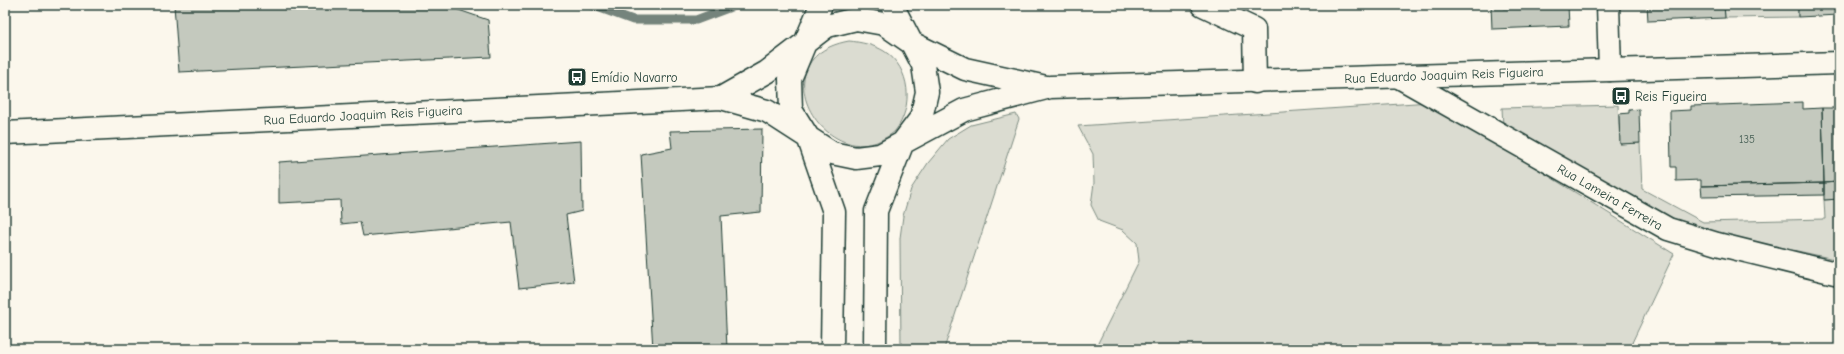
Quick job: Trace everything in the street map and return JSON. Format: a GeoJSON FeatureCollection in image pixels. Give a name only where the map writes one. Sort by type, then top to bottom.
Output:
{"type":"FeatureCollection","features":[{"type":"Feature","properties":{"kind":"street"},"geometry":{"type":"LineString","coordinates":[[821,5],[802,47],[790,80],[791,110],[808,137],[834,212],[832,349]]}},
{"type":"Feature","properties":{"kind":"street"},"geometry":{"type":"LineString","coordinates":[[876,349],[876,211],[902,142],[921,118],[927,92],[923,65],[892,5]]}},
{"type":"Feature","properties":{"kind":"street"},"geometry":{"type":"LineString","coordinates":[[1203,5],[1254,29],[1255,82]]}},
{"type":"Feature","properties":{"kind":"street"},"geometry":{"type":"LineString","coordinates":[[1608,5],[1610,70]]}},
{"type":"Feature","properties":{"kind":"street"},"geometry":{"type":"LineString","coordinates":[[802,47],[827,26],[856,19],[884,24],[910,42]]}},
{"type":"Feature","properties":{"kind":"street","name":"Rua Eduardo Joaquim Reis Figueira"},"geometry":{"type":"LineString","coordinates":[[910,42],[965,69],[1050,88]]}},
{"type":"Feature","properties":{"kind":"street","name":"Rua Eduardo Joaquim Reis Figueira"},"geometry":{"type":"LineString","coordinates":[[721,98],[767,72],[802,47]]}},
{"type":"Feature","properties":{"kind":"street","name":"Rua Eduardo Joaquim Reis Figueira"},"geometry":{"type":"LineString","coordinates":[[902,142],[964,110],[1050,88],[1839,63]]}},
{"type":"Feature","properties":{"kind":"street","name":"Rua Lameira Ferreira"},"geometry":{"type":"LineString","coordinates":[[1398,77],[1668,229],[1717,244],[1839,274]]}},
{"type":"Feature","properties":{"kind":"street","name":"Rua Eduardo Joaquim Reis Figueira"},"geometry":{"type":"LineString","coordinates":[[5,133],[721,98],[767,111],[808,137]]}},
{"type":"Feature","properties":{"kind":"street"},"geometry":{"type":"LineString","coordinates":[[808,137],[832,154],[856,158],[880,155],[902,142]]}},
{"type":"Feature","properties":{"kind":"shaded area"},"geometry":{"type":"Polygon","coordinates":[[[1253,5],[1432,5],[1266,11],[1253,5]]]}},
{"type":"Feature","properties":{"kind":"shaded area"},"geometry":{"type":"Polygon","coordinates":[[[1724,5],[1798,5],[1798,17],[1725,18],[1724,5]]]}},
{"type":"Feature","properties":{"kind":"shaded area"},"geometry":{"type":"Polygon","coordinates":[[[849,41],[867,44],[884,51],[893,58],[900,67],[904,77],[907,88],[907,100],[901,121],[893,133],[877,142],[855,144],[835,137],[819,123],[808,105],[804,86],[808,66],[823,51],[849,41]]]}},
{"type":"Feature","properties":{"kind":"shaded area"},"geometry":{"type":"Polygon","coordinates":[[[1430,102],[1674,254],[1629,349],[1095,349],[1139,261],[1137,243],[1123,230],[1099,221],[1091,205],[1094,183],[1093,154],[1078,126],[1430,102]]]}},
{"type":"Feature","properties":{"kind":"shaded area"},"geometry":{"type":"Polygon","coordinates":[[[1618,105],[1620,143],[1640,143],[1642,189],[1703,222],[1825,219],[1824,200],[1839,199],[1839,260],[1700,230],[1674,221],[1503,126],[1502,108],[1618,105]]]}},
{"type":"Feature","properties":{"kind":"shaded area"},"geometry":{"type":"Polygon","coordinates":[[[1016,114],[1019,119],[944,349],[901,349],[900,238],[903,216],[911,189],[928,163],[948,139],[971,125],[1016,114]]]}},
{"type":"Feature","properties":{"kind":"building"},"geometry":{"type":"Polygon","coordinates":[[[174,5],[444,5],[488,20],[491,57],[179,72],[174,5]]]}},
{"type":"Feature","properties":{"kind":"building"},"geometry":{"type":"Polygon","coordinates":[[[1491,5],[1503,5],[1503,8],[1568,5],[1569,26],[1492,29],[1491,5]]]}},
{"type":"Feature","properties":{"kind":"building"},"geometry":{"type":"Polygon","coordinates":[[[1503,5],[1548,5],[1548,7],[1503,8],[1503,5]]]}},
{"type":"Feature","properties":{"kind":"building"},"geometry":{"type":"Polygon","coordinates":[[[1647,5],[1724,5],[1725,18],[1648,21],[1647,5]]]}},
{"type":"Feature","properties":{"kind":"building"},"geometry":{"type":"Polygon","coordinates":[[[1798,5],[1839,5],[1839,15],[1798,17],[1798,5]]]}},
{"type":"Feature","properties":{"kind":"building"},"geometry":{"type":"Polygon","coordinates":[[[1803,102],[1803,109],[1822,108],[1824,183],[1701,186],[1701,180],[1676,181],[1676,167],[1671,167],[1670,111],[1691,110],[1691,106],[1803,102]]]}},
{"type":"Feature","properties":{"kind":"building"},"geometry":{"type":"Polygon","coordinates":[[[1835,103],[1839,103],[1839,188],[1837,188],[1837,182],[1824,183],[1822,108],[1834,108],[1835,103]]]}},
{"type":"Feature","properties":{"kind":"building"},"geometry":{"type":"Polygon","coordinates":[[[1639,109],[1640,143],[1620,144],[1619,114],[1629,113],[1629,110],[1639,109]]]}},
{"type":"Feature","properties":{"kind":"building"},"geometry":{"type":"Polygon","coordinates":[[[762,129],[761,212],[721,216],[727,349],[653,349],[641,154],[672,148],[670,131],[762,129]]]}},
{"type":"Feature","properties":{"kind":"building"},"geometry":{"type":"Polygon","coordinates":[[[581,141],[582,211],[566,215],[574,282],[519,288],[511,222],[363,236],[360,222],[341,224],[340,200],[279,203],[279,162],[581,141]]]}},
{"type":"Feature","properties":{"kind":"building"},"geometry":{"type":"Polygon","coordinates":[[[1837,182],[1839,199],[1824,200],[1824,183],[1837,182]]]}},
{"type":"Feature","properties":{"kind":"building"},"geometry":{"type":"Polygon","coordinates":[[[1824,183],[1824,195],[1702,197],[1701,186],[1824,183]]]}},
{"type":"Feature","properties":{"kind":"waterway"},"geometry":{"type":"LineString","coordinates":[[592,5],[633,20],[696,20],[736,5]]}},
{"type":"Feature","properties":{"kind":"place","name":"Emídio Navarro"},"geometry":{"type":"Point","coordinates":[577,77]}},
{"type":"Feature","properties":{"kind":"place","name":"Reis Figueira"},"geometry":{"type":"Point","coordinates":[1621,96]}}]}
